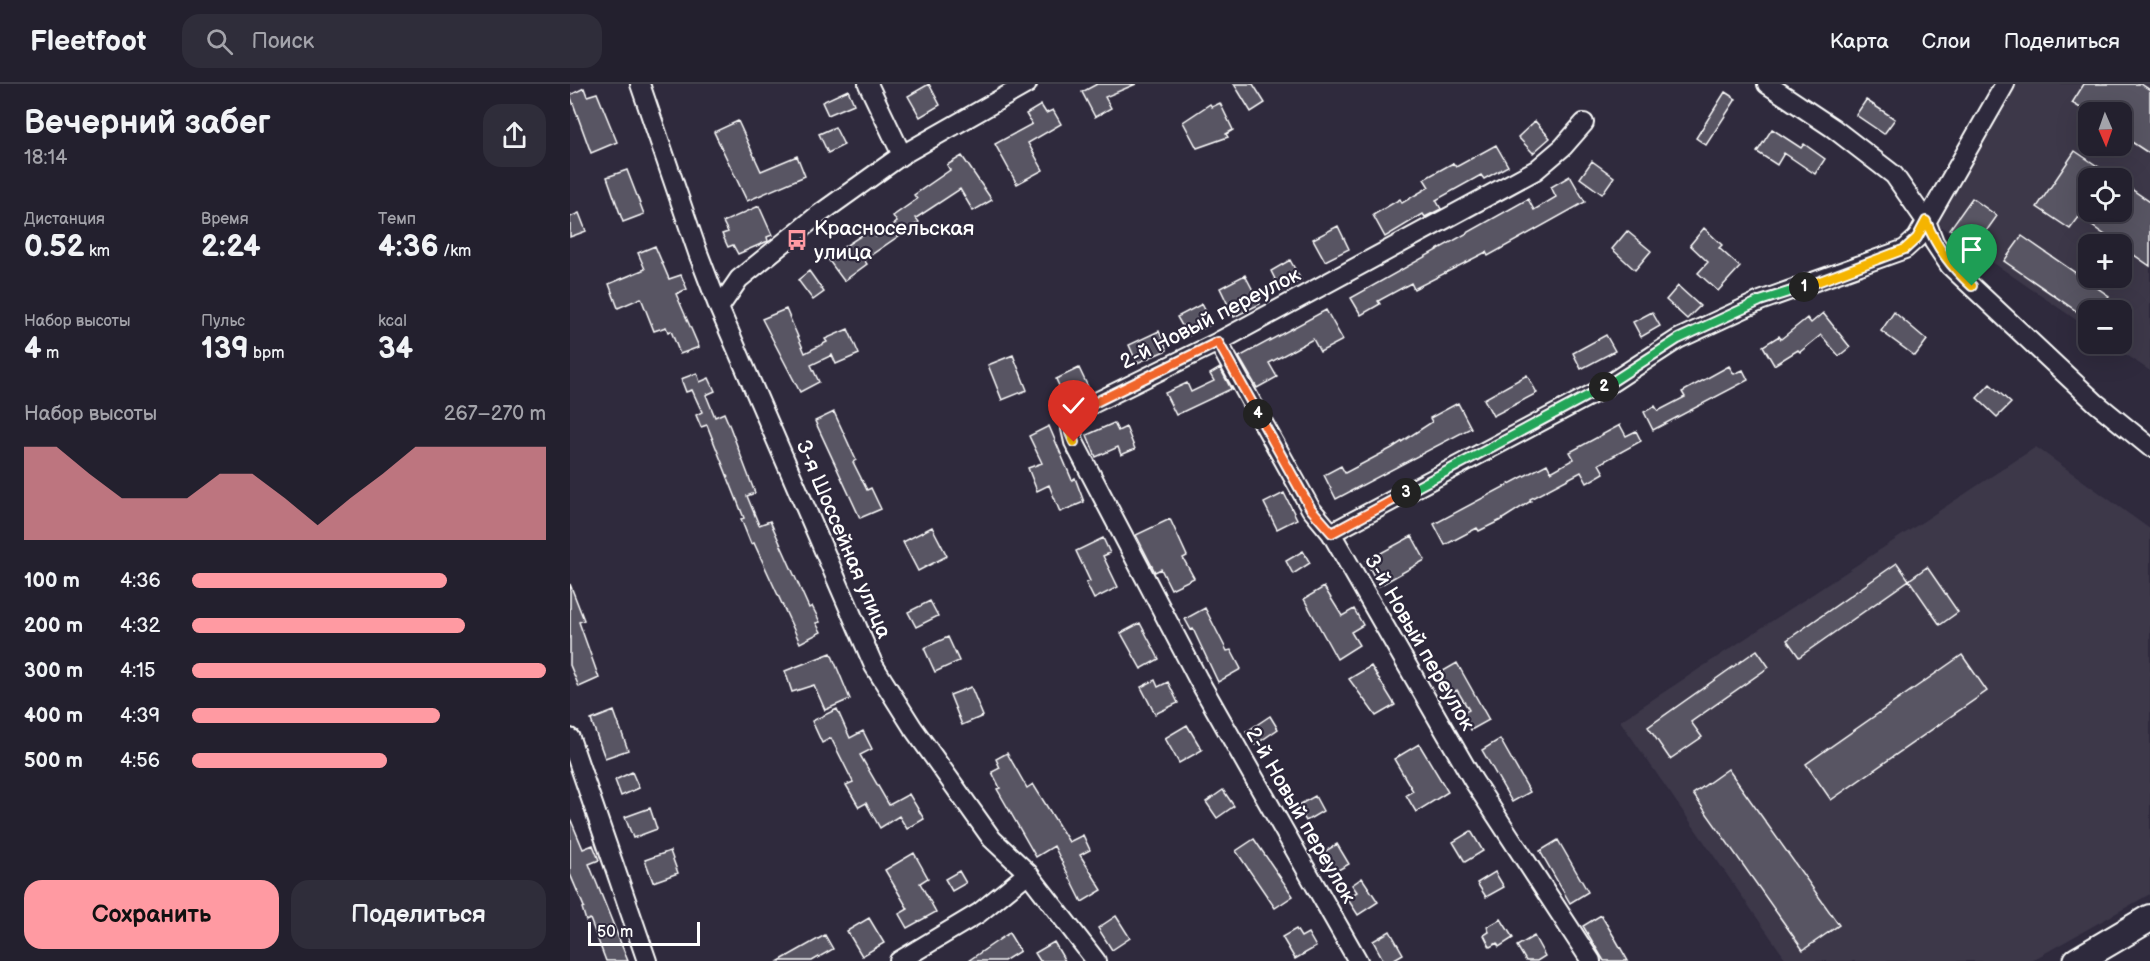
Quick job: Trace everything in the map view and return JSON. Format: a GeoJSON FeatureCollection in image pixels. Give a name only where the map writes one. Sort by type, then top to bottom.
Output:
{"type":"FeatureCollection","features":[{"type":"Feature","properties":{"kind":"street","name":"3-я Шоссейная улица"},"geometry":{"type":"LineString","coordinates":[[640,84],[719,308],[874,666],[913,728],[992,839],[1028,873],[1096,961]]}},
{"type":"Feature","properties":{"kind":"street"},"geometry":{"type":"LineString","coordinates":[[868,84],[902,155]]}},
{"type":"Feature","properties":{"kind":"street"},"geometry":{"type":"LineString","coordinates":[[719,308],[739,279],[818,215],[902,155],[1027,84]]}},
{"type":"Feature","properties":{"kind":"street"},"geometry":{"type":"LineString","coordinates":[[1767,84],[1833,128],[1894,175],[1926,221],[1934,242],[1950,266],[2096,403],[2150,447]]}},
{"type":"Feature","properties":{"kind":"street"},"geometry":{"type":"LineString","coordinates":[[1332,533],[1600,390],[1678,339],[1760,301],[1905,249],[1917,238],[2005,84]]}},
{"type":"Feature","properties":{"kind":"street","name":"2-й Новый переулок"},"geometry":{"type":"LineString","coordinates":[[1358,961],[1198,679],[1070,433],[1074,416],[1082,409],[1218,342],[1536,170],[1563,147],[1584,123]]}},
{"type":"Feature","properties":{"kind":"street","name":"3-й Новый переулок"},"geometry":{"type":"LineString","coordinates":[[1218,342],[1311,509],[1332,533],[1473,780],[1591,961]]}},
{"type":"Feature","properties":{"kind":"street"},"geometry":{"type":"LineString","coordinates":[[570,738],[647,961]]}},
{"type":"Feature","properties":{"kind":"street"},"geometry":{"type":"LineString","coordinates":[[899,961],[979,913],[1028,873]]}},
{"type":"Feature","properties":{"kind":"street"},"geometry":{"type":"LineString","coordinates":[[2077,961],[2150,918]]}},
{"type":"Feature","properties":{"kind":"shaded area"},"geometry":{"type":"Polygon","coordinates":[[[2016,84],[2150,84],[2150,371],[2125,354],[2132,354],[2132,300],[2078,300],[2078,321],[1934,222],[2016,84]]]}},
{"type":"Feature","properties":{"kind":"shaded area"},"geometry":{"type":"Polygon","coordinates":[[[2036,447],[2150,529],[2150,894],[2031,961],[1787,961],[1620,721],[2036,447]]]}},
{"type":"Feature","properties":{"kind":"building"},"geometry":{"type":"Polygon","coordinates":[[[929,84],[940,105],[920,117],[908,96],[929,84]]]}},
{"type":"Feature","properties":{"kind":"building"},"geometry":{"type":"Polygon","coordinates":[[[1097,84],[1136,84],[1105,97],[1111,108],[1095,117],[1082,92],[1097,84]]]}},
{"type":"Feature","properties":{"kind":"building"},"geometry":{"type":"Polygon","coordinates":[[[1234,84],[1253,84],[1265,103],[1251,112],[1234,84]]]}},
{"type":"Feature","properties":{"kind":"building"},"geometry":{"type":"Polygon","coordinates":[[[2084,84],[2141,84],[2150,90],[2150,154],[2132,142],[2132,102],[2078,102],[2078,107],[2072,103],[2084,84]]]}},
{"type":"Feature","properties":{"kind":"building"},"geometry":{"type":"Polygon","coordinates":[[[584,88],[587,96],[597,93],[617,142],[591,153],[570,95],[584,88]]]}},
{"type":"Feature","properties":{"kind":"building"},"geometry":{"type":"Polygon","coordinates":[[[848,90],[854,104],[828,115],[822,102],[848,90]]]}},
{"type":"Feature","properties":{"kind":"building"},"geometry":{"type":"Polygon","coordinates":[[[1725,92],[1736,99],[1706,145],[1696,138],[1725,92]]]}},
{"type":"Feature","properties":{"kind":"building"},"geometry":{"type":"Polygon","coordinates":[[[1866,100],[1895,119],[1884,134],[1856,115],[1866,100]]]}},
{"type":"Feature","properties":{"kind":"building"},"geometry":{"type":"Polygon","coordinates":[[[1220,103],[1233,130],[1226,134],[1228,137],[1197,148],[1183,122],[1210,104],[1212,107],[1220,103]]]}},
{"type":"Feature","properties":{"kind":"building"},"geometry":{"type":"Polygon","coordinates":[[[1041,105],[1046,113],[1053,110],[1061,124],[1028,143],[1043,170],[1017,184],[995,144],[1032,124],[1026,114],[1041,105]]]}},
{"type":"Feature","properties":{"kind":"building"},"geometry":{"type":"Polygon","coordinates":[[[738,121],[761,171],[797,156],[805,176],[747,201],[714,132],[738,121]]]}},
{"type":"Feature","properties":{"kind":"building"},"geometry":{"type":"Polygon","coordinates":[[[1535,121],[1550,138],[1533,153],[1518,137],[1535,121]]]}},
{"type":"Feature","properties":{"kind":"building"},"geometry":{"type":"Polygon","coordinates":[[[835,127],[844,145],[828,153],[819,134],[835,127]]]}},
{"type":"Feature","properties":{"kind":"building"},"geometry":{"type":"Polygon","coordinates":[[[1772,129],[1801,148],[1804,144],[1825,159],[1815,174],[1784,153],[1777,165],[1757,152],[1772,129]]]}},
{"type":"Feature","properties":{"kind":"building"},"geometry":{"type":"Polygon","coordinates":[[[1496,145],[1508,166],[1484,179],[1481,175],[1436,200],[1441,209],[1425,217],[1423,214],[1385,237],[1373,215],[1400,199],[1402,203],[1429,187],[1424,179],[1453,163],[1456,167],[1496,145]]]}},
{"type":"Feature","properties":{"kind":"building"},"geometry":{"type":"Polygon","coordinates":[[[2075,151],[2078,156],[2082,156],[2100,168],[2078,168],[2078,218],[2070,229],[2037,207],[2075,151]]]}},
{"type":"Feature","properties":{"kind":"building"},"geometry":{"type":"Polygon","coordinates":[[[962,156],[992,200],[973,211],[960,189],[916,218],[919,222],[864,260],[867,264],[844,281],[827,258],[871,229],[876,237],[897,222],[893,216],[917,199],[914,195],[950,170],[947,165],[962,156]]]}},
{"type":"Feature","properties":{"kind":"building"},"geometry":{"type":"Polygon","coordinates":[[[1592,161],[1614,177],[1602,194],[1580,178],[1592,161]]]}},
{"type":"Feature","properties":{"kind":"building"},"geometry":{"type":"Polygon","coordinates":[[[627,170],[644,214],[623,222],[607,177],[627,170]]]}},
{"type":"Feature","properties":{"kind":"building"},"geometry":{"type":"Polygon","coordinates":[[[1570,176],[1585,202],[1488,256],[1486,252],[1414,289],[1411,283],[1378,301],[1380,304],[1361,315],[1351,298],[1528,199],[1534,210],[1556,197],[1551,187],[1570,176]]]}},
{"type":"Feature","properties":{"kind":"building"},"geometry":{"type":"Polygon","coordinates":[[[2132,190],[2150,202],[2150,266],[2132,254],[2132,234],[2104,234],[2086,222],[2132,222],[2132,190]]]}},
{"type":"Feature","properties":{"kind":"building"},"geometry":{"type":"Polygon","coordinates":[[[1972,198],[1997,216],[1975,247],[1950,229],[1972,198]]]}},
{"type":"Feature","properties":{"kind":"building"},"geometry":{"type":"Polygon","coordinates":[[[759,206],[772,235],[767,237],[768,241],[738,254],[733,245],[728,247],[722,234],[728,232],[723,222],[759,206]]]}},
{"type":"Feature","properties":{"kind":"building"},"geometry":{"type":"Polygon","coordinates":[[[579,213],[586,231],[570,237],[570,217],[579,213]]]}},
{"type":"Feature","properties":{"kind":"building"},"geometry":{"type":"Polygon","coordinates":[[[1338,226],[1349,249],[1325,261],[1313,239],[1338,226]]]}},
{"type":"Feature","properties":{"kind":"building"},"geometry":{"type":"Polygon","coordinates":[[[1704,228],[1722,245],[1719,248],[1740,267],[1718,291],[1698,273],[1708,262],[1690,245],[1704,228]]]}},
{"type":"Feature","properties":{"kind":"building"},"geometry":{"type":"Polygon","coordinates":[[[1627,231],[1651,251],[1635,270],[1612,249],[1627,231]]]}},
{"type":"Feature","properties":{"kind":"building"},"geometry":{"type":"Polygon","coordinates":[[[2022,236],[2078,275],[2078,288],[2097,288],[2109,296],[2106,300],[2078,300],[2078,312],[2004,261],[2022,236]]]}},
{"type":"Feature","properties":{"kind":"building"},"geometry":{"type":"Polygon","coordinates":[[[655,246],[669,279],[681,275],[687,289],[676,294],[699,347],[680,354],[671,331],[668,332],[666,327],[654,331],[641,298],[618,308],[609,284],[645,269],[638,253],[655,246]]]}},
{"type":"Feature","properties":{"kind":"building"},"geometry":{"type":"Polygon","coordinates":[[[1290,260],[1301,280],[1281,291],[1271,271],[1290,260]]]}},
{"type":"Feature","properties":{"kind":"building"},"geometry":{"type":"Polygon","coordinates":[[[809,271],[824,292],[813,300],[798,280],[809,271]]]}},
{"type":"Feature","properties":{"kind":"building"},"geometry":{"type":"Polygon","coordinates":[[[1245,275],[1260,304],[1234,317],[1220,288],[1245,275]]]}},
{"type":"Feature","properties":{"kind":"building"},"geometry":{"type":"Polygon","coordinates":[[[1678,286],[1700,306],[1687,319],[1666,300],[1678,286]]]}},
{"type":"Feature","properties":{"kind":"building"},"geometry":{"type":"Polygon","coordinates":[[[1202,304],[1212,324],[1188,336],[1177,317],[1202,304]]]}},
{"type":"Feature","properties":{"kind":"building"},"geometry":{"type":"Polygon","coordinates":[[[786,309],[805,353],[827,342],[825,339],[848,329],[859,354],[836,364],[832,355],[811,365],[819,382],[800,392],[762,319],[786,309]]]}},
{"type":"Feature","properties":{"kind":"building"},"geometry":{"type":"Polygon","coordinates":[[[1326,310],[1343,340],[1320,352],[1313,339],[1269,363],[1277,377],[1257,388],[1239,357],[1326,310]]]}},
{"type":"Feature","properties":{"kind":"building"},"geometry":{"type":"Polygon","coordinates":[[[1652,312],[1660,326],[1641,337],[1633,322],[1652,312]]]}},
{"type":"Feature","properties":{"kind":"building"},"geometry":{"type":"Polygon","coordinates":[[[1894,312],[1927,340],[1915,356],[1881,331],[1894,312]]]}},
{"type":"Feature","properties":{"kind":"building"},"geometry":{"type":"Polygon","coordinates":[[[1823,313],[1850,347],[1839,356],[1821,335],[1800,352],[1798,350],[1774,365],[1763,346],[1779,336],[1781,339],[1807,318],[1811,323],[1823,313]]]}},
{"type":"Feature","properties":{"kind":"building"},"geometry":{"type":"Polygon","coordinates":[[[1159,331],[1167,350],[1137,363],[1129,345],[1159,331]]]}},
{"type":"Feature","properties":{"kind":"building"},"geometry":{"type":"Polygon","coordinates":[[[1606,335],[1615,351],[1581,369],[1573,353],[1606,335]]]}},
{"type":"Feature","properties":{"kind":"building"},"geometry":{"type":"Polygon","coordinates":[[[1013,355],[1027,390],[1002,400],[988,365],[1013,355]]]}},
{"type":"Feature","properties":{"kind":"building"},"geometry":{"type":"Polygon","coordinates":[[[1729,366],[1734,374],[1743,370],[1748,380],[1653,430],[1644,412],[1655,406],[1658,411],[1685,397],[1682,392],[1729,366]]]}},
{"type":"Feature","properties":{"kind":"building"},"geometry":{"type":"Polygon","coordinates":[[[1079,368],[1088,387],[1065,399],[1056,379],[1079,368]]]}},
{"type":"Feature","properties":{"kind":"building"},"geometry":{"type":"Polygon","coordinates":[[[1220,368],[1231,389],[1176,415],[1165,393],[1187,383],[1191,392],[1214,381],[1210,374],[1220,368]]]}},
{"type":"Feature","properties":{"kind":"building"},"geometry":{"type":"Polygon","coordinates":[[[697,373],[700,382],[709,378],[715,391],[706,395],[715,417],[724,413],[730,427],[755,493],[747,496],[759,525],[770,521],[809,608],[812,606],[820,622],[816,623],[821,632],[800,643],[754,543],[751,544],[741,519],[744,518],[707,425],[701,427],[696,415],[702,412],[692,390],[686,392],[681,379],[697,373]]]}},
{"type":"Feature","properties":{"kind":"building"},"geometry":{"type":"Polygon","coordinates":[[[1527,375],[1537,393],[1493,416],[1484,399],[1527,375]]]}},
{"type":"Feature","properties":{"kind":"building"},"geometry":{"type":"Polygon","coordinates":[[[1990,384],[2011,403],[1997,417],[1977,398],[1990,384]]]}},
{"type":"Feature","properties":{"kind":"building"},"geometry":{"type":"Polygon","coordinates":[[[1458,403],[1471,428],[1336,499],[1324,475],[1341,466],[1345,473],[1392,448],[1432,422],[1430,418],[1458,403]]]}},
{"type":"Feature","properties":{"kind":"building"},"geometry":{"type":"Polygon","coordinates":[[[834,412],[856,460],[853,462],[867,490],[871,488],[881,509],[860,518],[815,421],[834,412]]]}},
{"type":"Feature","properties":{"kind":"building"},"geometry":{"type":"Polygon","coordinates":[[[1114,423],[1118,431],[1126,427],[1135,449],[1121,455],[1118,447],[1096,457],[1087,435],[1114,423]]]}},
{"type":"Feature","properties":{"kind":"building"},"geometry":{"type":"Polygon","coordinates":[[[1620,425],[1626,436],[1636,431],[1641,441],[1599,464],[1604,473],[1587,483],[1581,472],[1530,499],[1531,501],[1501,520],[1479,531],[1477,528],[1445,545],[1434,524],[1547,464],[1551,472],[1574,459],[1570,452],[1620,425]]]}},
{"type":"Feature","properties":{"kind":"building"},"geometry":{"type":"Polygon","coordinates":[[[1049,426],[1072,480],[1075,478],[1084,502],[1060,512],[1049,485],[1037,491],[1028,468],[1042,463],[1029,436],[1049,426]]]}},
{"type":"Feature","properties":{"kind":"building"},"geometry":{"type":"Polygon","coordinates":[[[1284,493],[1297,519],[1277,529],[1264,503],[1284,493]]]}},
{"type":"Feature","properties":{"kind":"building"},"geometry":{"type":"Polygon","coordinates":[[[1170,519],[1187,556],[1183,558],[1194,578],[1171,589],[1161,569],[1155,572],[1136,535],[1170,519]]]}},
{"type":"Feature","properties":{"kind":"building"},"geometry":{"type":"Polygon","coordinates":[[[932,527],[947,556],[918,571],[903,542],[932,527]]]}},
{"type":"Feature","properties":{"kind":"building"},"geometry":{"type":"Polygon","coordinates":[[[1412,536],[1425,560],[1379,586],[1366,561],[1412,536]]]}},
{"type":"Feature","properties":{"kind":"building"},"geometry":{"type":"Polygon","coordinates":[[[1103,538],[1110,553],[1103,556],[1118,587],[1094,599],[1086,583],[1090,581],[1076,551],[1103,538]]]}},
{"type":"Feature","properties":{"kind":"building"},"geometry":{"type":"Polygon","coordinates":[[[1303,551],[1310,563],[1293,574],[1286,561],[1303,551]]]}},
{"type":"Feature","properties":{"kind":"building"},"geometry":{"type":"Polygon","coordinates":[[[1897,563],[1909,580],[1799,657],[1787,640],[1897,563]]]}},
{"type":"Feature","properties":{"kind":"building"},"geometry":{"type":"Polygon","coordinates":[[[1927,567],[1958,612],[1940,625],[1909,580],[1927,567]]]}},
{"type":"Feature","properties":{"kind":"building"},"geometry":{"type":"Polygon","coordinates":[[[570,584],[584,620],[579,622],[599,678],[579,687],[570,665],[570,584]]]}},
{"type":"Feature","properties":{"kind":"building"},"geometry":{"type":"Polygon","coordinates":[[[1324,587],[1342,616],[1354,609],[1363,625],[1351,632],[1359,645],[1337,659],[1304,599],[1324,587]]]}},
{"type":"Feature","properties":{"kind":"building"},"geometry":{"type":"Polygon","coordinates":[[[930,601],[938,616],[916,627],[908,612],[930,601]]]}},
{"type":"Feature","properties":{"kind":"building"},"geometry":{"type":"Polygon","coordinates":[[[1205,608],[1227,651],[1231,650],[1241,669],[1218,682],[1193,629],[1191,630],[1185,619],[1205,608]]]}},
{"type":"Feature","properties":{"kind":"building"},"geometry":{"type":"Polygon","coordinates":[[[1140,623],[1159,659],[1141,669],[1121,633],[1140,623]]]}},
{"type":"Feature","properties":{"kind":"building"},"geometry":{"type":"Polygon","coordinates":[[[948,637],[959,661],[935,672],[924,648],[948,637]]]}},
{"type":"Feature","properties":{"kind":"building"},"geometry":{"type":"Polygon","coordinates":[[[1757,650],[1769,667],[1691,722],[1702,737],[1670,759],[1648,727],[1757,650]]]}},
{"type":"Feature","properties":{"kind":"building"},"geometry":{"type":"Polygon","coordinates":[[[831,653],[850,699],[825,710],[814,685],[792,692],[785,671],[831,653]]]}},
{"type":"Feature","properties":{"kind":"building"},"geometry":{"type":"Polygon","coordinates":[[[1962,655],[1987,691],[1831,800],[1806,764],[1962,655]]]}},
{"type":"Feature","properties":{"kind":"building"},"geometry":{"type":"Polygon","coordinates":[[[1457,663],[1489,720],[1471,730],[1461,714],[1469,710],[1457,690],[1450,694],[1438,674],[1457,663]]]}},
{"type":"Feature","properties":{"kind":"building"},"geometry":{"type":"Polygon","coordinates":[[[1371,666],[1395,705],[1376,716],[1349,679],[1371,666]]]}},
{"type":"Feature","properties":{"kind":"building"},"geometry":{"type":"Polygon","coordinates":[[[1155,680],[1158,687],[1168,682],[1178,703],[1155,714],[1141,687],[1155,680]]]}},
{"type":"Feature","properties":{"kind":"building"},"geometry":{"type":"Polygon","coordinates":[[[971,687],[983,716],[962,725],[950,695],[971,687]]]}},
{"type":"Feature","properties":{"kind":"building"},"geometry":{"type":"Polygon","coordinates":[[[837,709],[850,738],[863,731],[872,749],[860,755],[889,805],[909,794],[924,819],[907,829],[899,816],[880,828],[866,803],[859,807],[846,785],[853,782],[831,738],[822,743],[812,721],[837,709]]]}},
{"type":"Feature","properties":{"kind":"building"},"geometry":{"type":"Polygon","coordinates":[[[614,711],[628,750],[605,758],[591,720],[614,711]]]}},
{"type":"Feature","properties":{"kind":"building"},"geometry":{"type":"Polygon","coordinates":[[[1270,716],[1278,729],[1255,745],[1246,732],[1270,716]]]}},
{"type":"Feature","properties":{"kind":"building"},"geometry":{"type":"Polygon","coordinates":[[[1187,725],[1202,750],[1179,763],[1165,738],[1187,725]]]}},
{"type":"Feature","properties":{"kind":"building"},"geometry":{"type":"Polygon","coordinates":[[[1500,739],[1530,792],[1512,802],[1482,750],[1500,739]]]}},
{"type":"Feature","properties":{"kind":"building"},"geometry":{"type":"Polygon","coordinates":[[[1419,744],[1448,792],[1416,812],[1406,795],[1413,791],[1394,759],[1419,744]]]}},
{"type":"Feature","properties":{"kind":"building"},"geometry":{"type":"Polygon","coordinates":[[[1007,753],[1027,788],[1033,784],[1069,842],[1083,835],[1090,850],[1080,855],[1102,890],[1082,902],[1054,846],[1036,857],[997,789],[1000,788],[992,772],[1000,768],[996,759],[1007,753]]]}},
{"type":"Feature","properties":{"kind":"building"},"geometry":{"type":"Polygon","coordinates":[[[1728,769],[1839,925],[1803,950],[1693,794],[1728,769]]]}},
{"type":"Feature","properties":{"kind":"building"},"geometry":{"type":"Polygon","coordinates":[[[632,772],[639,788],[621,796],[615,780],[632,772]]]}},
{"type":"Feature","properties":{"kind":"building"},"geometry":{"type":"Polygon","coordinates":[[[1223,790],[1234,806],[1217,818],[1206,802],[1223,790]]]}},
{"type":"Feature","properties":{"kind":"building"},"geometry":{"type":"Polygon","coordinates":[[[1315,796],[1323,811],[1306,821],[1297,806],[1315,796]]]}},
{"type":"Feature","properties":{"kind":"building"},"geometry":{"type":"Polygon","coordinates":[[[650,808],[657,829],[633,838],[625,817],[650,808]]]}},
{"type":"Feature","properties":{"kind":"building"},"geometry":{"type":"Polygon","coordinates":[[[570,818],[583,849],[593,845],[599,860],[589,864],[628,961],[606,961],[590,919],[586,921],[582,908],[584,907],[570,874],[570,818]]]}},
{"type":"Feature","properties":{"kind":"building"},"geometry":{"type":"Polygon","coordinates":[[[1471,831],[1483,851],[1465,862],[1453,842],[1471,831]]]}},
{"type":"Feature","properties":{"kind":"building"},"geometry":{"type":"Polygon","coordinates":[[[1254,839],[1293,896],[1275,908],[1236,851],[1254,839]]]}},
{"type":"Feature","properties":{"kind":"building"},"geometry":{"type":"Polygon","coordinates":[[[1558,840],[1588,892],[1570,903],[1540,851],[1558,840]]]}},
{"type":"Feature","properties":{"kind":"building"},"geometry":{"type":"Polygon","coordinates":[[[1337,844],[1349,864],[1331,874],[1319,855],[1337,844]]]}},
{"type":"Feature","properties":{"kind":"building"},"geometry":{"type":"Polygon","coordinates":[[[670,851],[678,873],[653,882],[645,860],[670,851]]]}},
{"type":"Feature","properties":{"kind":"building"},"geometry":{"type":"Polygon","coordinates":[[[914,853],[928,878],[920,883],[936,912],[907,928],[899,914],[908,909],[885,870],[914,853]]]}},
{"type":"Feature","properties":{"kind":"building"},"geometry":{"type":"Polygon","coordinates":[[[959,871],[966,883],[952,891],[945,879],[959,871]]]}},
{"type":"Feature","properties":{"kind":"building"},"geometry":{"type":"Polygon","coordinates":[[[1495,872],[1504,887],[1486,897],[1477,883],[1495,872]]]}},
{"type":"Feature","properties":{"kind":"building"},"geometry":{"type":"Polygon","coordinates":[[[1362,878],[1378,902],[1358,915],[1347,898],[1357,892],[1352,885],[1362,878]]]}},
{"type":"Feature","properties":{"kind":"building"},"geometry":{"type":"Polygon","coordinates":[[[1601,915],[1628,961],[1604,961],[1583,926],[1601,915]]]}},
{"type":"Feature","properties":{"kind":"building"},"geometry":{"type":"Polygon","coordinates":[[[1116,916],[1130,938],[1112,950],[1098,928],[1116,916]]]}},
{"type":"Feature","properties":{"kind":"building"},"geometry":{"type":"Polygon","coordinates":[[[869,918],[884,943],[862,956],[847,931],[869,918]]]}},
{"type":"Feature","properties":{"kind":"building"},"geometry":{"type":"Polygon","coordinates":[[[1501,919],[1513,938],[1499,947],[1497,943],[1490,947],[1484,935],[1489,932],[1487,927],[1501,919]]]}},
{"type":"Feature","properties":{"kind":"building"},"geometry":{"type":"Polygon","coordinates":[[[1296,929],[1301,937],[1308,933],[1316,947],[1295,959],[1282,937],[1296,929]]]}},
{"type":"Feature","properties":{"kind":"building"},"geometry":{"type":"Polygon","coordinates":[[[1390,931],[1403,954],[1391,961],[1384,961],[1373,941],[1390,931]]]}},
{"type":"Feature","properties":{"kind":"building"},"geometry":{"type":"Polygon","coordinates":[[[1009,933],[1020,951],[1004,961],[968,961],[1009,933]]]}},
{"type":"Feature","properties":{"kind":"building"},"geometry":{"type":"Polygon","coordinates":[[[825,935],[833,949],[812,961],[779,961],[825,935]]]}},
{"type":"Feature","properties":{"kind":"building"},"geometry":{"type":"Polygon","coordinates":[[[1534,936],[1545,956],[1537,961],[1526,961],[1517,946],[1534,936]]]}},
{"type":"Feature","properties":{"kind":"building"},"geometry":{"type":"Polygon","coordinates":[[[1054,942],[1065,961],[1040,961],[1035,953],[1054,942]]]}},
{"type":"Feature","properties":{"kind":"place","name":"Красносельская улица"},"geometry":{"type":"Point","coordinates":[797,240]}},
{"type":"Feature","properties":{"kind":"route"},"geometry":{"type":"LineString","coordinates":[[1074,442],[1070,433],[1070,424],[1074,416],[1082,409],[1218,342],[1311,509],[1332,533],[1600,390],[1678,339],[1760,301],[1834,277],[1905,249],[1917,238],[1926,221],[1934,242],[1950,266],[1972,286]]}}]}
